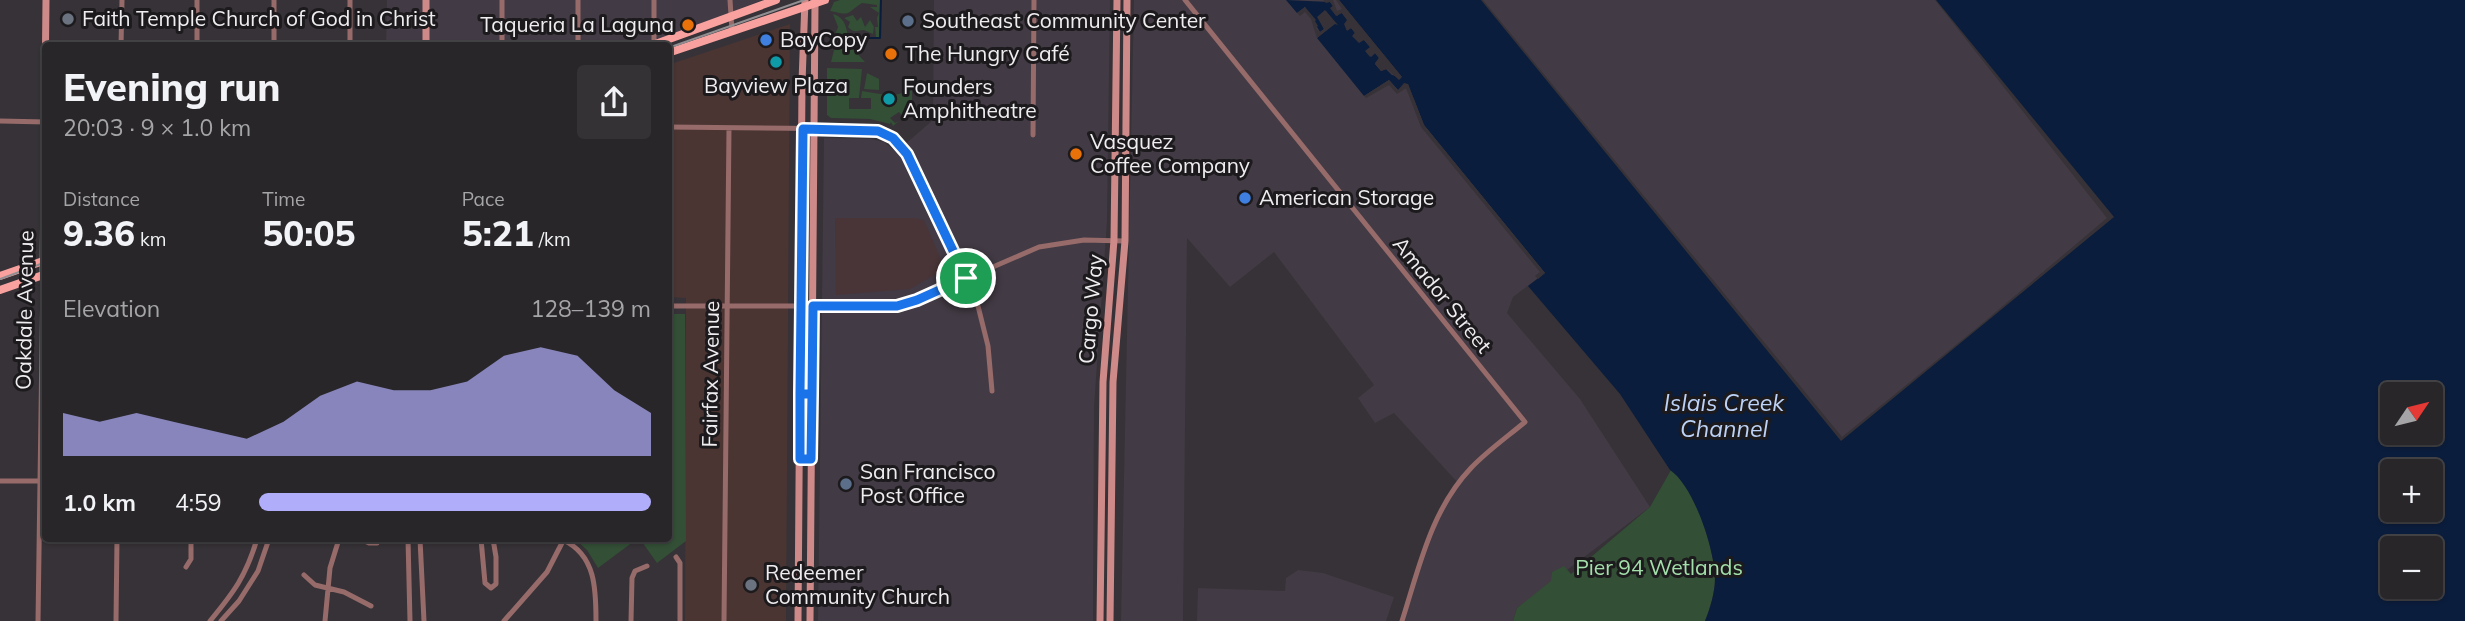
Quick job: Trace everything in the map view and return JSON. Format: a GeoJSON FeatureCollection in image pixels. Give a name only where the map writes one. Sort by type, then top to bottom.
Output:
{"type":"FeatureCollection","features":[{"type":"Feature","properties":{"kind":"main road","name":"Oakdale Avenue"},"geometry":{"type":"LineString","coordinates":[[46,0],[46,42]]}},
{"type":"Feature","properties":{"kind":"main road"},"geometry":{"type":"LineString","coordinates":[[426,0],[426,42]]}},
{"type":"Feature","properties":{"kind":"main road"},"geometry":{"type":"LineString","coordinates":[[660,42],[776,0]]}},
{"type":"Feature","properties":{"kind":"main road"},"geometry":{"type":"LineString","coordinates":[[672,52],[805,4],[825,0]]}},
{"type":"Feature","properties":{"kind":"main road","name":"Cargo Way"},"geometry":{"type":"LineString","coordinates":[[1100,621],[1103,366],[1114,240],[1117,0]]}},
{"type":"Feature","properties":{"kind":"main road","name":"Cargo Way"},"geometry":{"type":"LineString","coordinates":[[1110,621],[1113,382],[1125,241],[1127,0]]}},
{"type":"Feature","properties":{"kind":"main road"},"geometry":{"type":"LineString","coordinates":[[810,621],[814,2]]}},
{"type":"Feature","properties":{"kind":"main road"},"geometry":{"type":"LineString","coordinates":[[798,621],[805,4]]}},
{"type":"Feature","properties":{"kind":"main road"},"geometry":{"type":"LineString","coordinates":[[0,276],[42,262]]}},
{"type":"Feature","properties":{"kind":"main road"},"geometry":{"type":"LineString","coordinates":[[0,289],[42,275]]}},
{"type":"Feature","properties":{"kind":"main road"},"geometry":{"type":"LineString","coordinates":[[800,394],[812,394]]}},
{"type":"Feature","properties":{"kind":"main road"},"geometry":{"type":"LineString","coordinates":[[800,459],[811,459]]}},
{"type":"Feature","properties":{"kind":"street"},"geometry":{"type":"LineString","coordinates":[[121,42],[122,0]]}},
{"type":"Feature","properties":{"kind":"street"},"geometry":{"type":"LineString","coordinates":[[197,0],[197,42]]}},
{"type":"Feature","properties":{"kind":"street"},"geometry":{"type":"LineString","coordinates":[[274,0],[274,42]]}},
{"type":"Feature","properties":{"kind":"street"},"geometry":{"type":"LineString","coordinates":[[350,0],[350,42]]}},
{"type":"Feature","properties":{"kind":"street"},"geometry":{"type":"LineString","coordinates":[[502,0],[502,42]]}},
{"type":"Feature","properties":{"kind":"street"},"geometry":{"type":"LineString","coordinates":[[578,0],[578,42]]}},
{"type":"Feature","properties":{"kind":"street"},"geometry":{"type":"LineString","coordinates":[[652,42],[654,0]]}},
{"type":"Feature","properties":{"kind":"street"},"geometry":{"type":"LineString","coordinates":[[730,0],[732,31]]}},
{"type":"Feature","properties":{"kind":"street"},"geometry":{"type":"LineString","coordinates":[[1032,135],[1034,0]]}},
{"type":"Feature","properties":{"kind":"street","name":"Amador Street"},"geometry":{"type":"LineString","coordinates":[[1185,0],[1525,422],[1483,456],[1451,492],[1435,522],[1402,621]]}},
{"type":"Feature","properties":{"kind":"street"},"geometry":{"type":"LineString","coordinates":[[0,121],[42,122]]}},
{"type":"Feature","properties":{"kind":"street"},"geometry":{"type":"LineString","coordinates":[[672,127],[872,130],[893,138],[907,154],[966,278],[986,332],[992,391]]}},
{"type":"Feature","properties":{"kind":"street","name":"Fairfax Avenue"},"geometry":{"type":"LineString","coordinates":[[724,621],[729,128]]}},
{"type":"Feature","properties":{"kind":"street"},"geometry":{"type":"LineString","coordinates":[[672,306],[897,306],[1040,247],[1073,241],[1125,241]]}},
{"type":"Feature","properties":{"kind":"street"},"geometry":{"type":"LineString","coordinates":[[0,481],[42,481]]}},
{"type":"Feature","properties":{"kind":"street","name":"Oakdale Avenue"},"geometry":{"type":"LineString","coordinates":[[38,621],[42,509]]}},
{"type":"Feature","properties":{"kind":"street"},"geometry":{"type":"LineString","coordinates":[[116,621],[117,542]]}},
{"type":"Feature","properties":{"kind":"street"},"geometry":{"type":"LineString","coordinates":[[186,567],[191,559],[191,542]]}},
{"type":"Feature","properties":{"kind":"street"},"geometry":{"type":"LineString","coordinates":[[209,621],[231,595],[249,566],[256,542]]}},
{"type":"Feature","properties":{"kind":"street"},"geometry":{"type":"LineString","coordinates":[[221,621],[239,601],[258,571],[268,542]]}},
{"type":"Feature","properties":{"kind":"street"},"geometry":{"type":"LineString","coordinates":[[325,621],[330,568],[338,542]]}},
{"type":"Feature","properties":{"kind":"street"},"geometry":{"type":"LineString","coordinates":[[367,542],[377,543]]}},
{"type":"Feature","properties":{"kind":"street"},"geometry":{"type":"LineString","coordinates":[[408,542],[410,621]]}},
{"type":"Feature","properties":{"kind":"street"},"geometry":{"type":"LineString","coordinates":[[420,542],[424,621]]}},
{"type":"Feature","properties":{"kind":"street"},"geometry":{"type":"LineString","coordinates":[[481,542],[485,583],[491,588],[496,584],[494,542]]}},
{"type":"Feature","properties":{"kind":"street"},"geometry":{"type":"LineString","coordinates":[[504,621],[547,572],[562,542]]}},
{"type":"Feature","properties":{"kind":"street"},"geometry":{"type":"LineString","coordinates":[[568,542],[590,567],[596,595],[596,621]]}},
{"type":"Feature","properties":{"kind":"street"},"geometry":{"type":"LineString","coordinates":[[676,557],[680,563],[680,621]]}},
{"type":"Feature","properties":{"kind":"street"},"geometry":{"type":"LineString","coordinates":[[631,621],[632,578],[635,571],[647,566]]}},
{"type":"Feature","properties":{"kind":"street"},"geometry":{"type":"LineString","coordinates":[[304,575],[315,584],[344,592],[371,606]]}},
{"type":"Feature","properties":{"kind":"street"},"geometry":{"type":"LineString","coordinates":[[510,615],[516,620]]}},
{"type":"Feature","properties":{"kind":"shaded area"},"geometry":{"type":"Polygon","coordinates":[[[387,0],[762,0],[657,42],[386,42],[387,0]]]}},
{"type":"Feature","properties":{"kind":"shaded area"},"geometry":{"type":"Polygon","coordinates":[[[934,0],[1110,0],[1107,222],[1094,407],[1093,621],[818,621],[824,138],[871,139],[884,142],[896,152],[933,120],[934,0]]]}},
{"type":"Feature","properties":{"kind":"shaded area"},"geometry":{"type":"Polygon","coordinates":[[[1134,0],[1339,0],[1545,273],[1513,297],[1507,313],[1580,399],[1650,507],[1517,608],[1513,621],[1403,621],[1441,510],[1458,483],[1394,413],[1375,423],[1358,398],[1374,385],[1274,252],[1230,287],[1187,238],[1183,621],[1121,621],[1134,0]]]}},
{"type":"Feature","properties":{"kind":"shaded area"},"geometry":{"type":"Polygon","coordinates":[[[1483,0],[1935,0],[2107,218],[1842,437],[1483,0]]]}},
{"type":"Feature","properties":{"kind":"shaded area"},"geometry":{"type":"Polygon","coordinates":[[[790,24],[786,621],[685,621],[686,298],[672,297],[672,64],[790,24]]]}},
{"type":"Feature","properties":{"kind":"shaded area"},"geometry":{"type":"Polygon","coordinates":[[[835,218],[924,220],[945,269],[910,289],[836,295],[835,218]]]}},
{"type":"Feature","properties":{"kind":"shaded area"},"geometry":{"type":"Polygon","coordinates":[[[1298,570],[1323,573],[1394,597],[1386,621],[1197,621],[1198,588],[1285,591],[1286,578],[1298,570]]]}},
{"type":"Feature","properties":{"kind":"green space"},"geometry":{"type":"Polygon","coordinates":[[[880,0],[879,37],[876,38],[875,27],[878,27],[879,13],[870,7],[877,5],[862,3],[845,14],[830,11],[834,2],[880,0]]]}},
{"type":"Feature","properties":{"kind":"green space"},"geometry":{"type":"Polygon","coordinates":[[[833,14],[845,24],[849,40],[846,43],[837,45],[836,41],[832,42],[838,27],[833,14]]]}},
{"type":"Feature","properties":{"kind":"green space"},"geometry":{"type":"Polygon","coordinates":[[[853,15],[857,21],[861,17],[865,27],[870,20],[874,27],[873,34],[850,29],[850,22],[844,18],[853,15]]]}},
{"type":"Feature","properties":{"kind":"green space"},"geometry":{"type":"Polygon","coordinates":[[[843,44],[851,47],[865,62],[831,62],[834,50],[843,44]]]}},
{"type":"Feature","properties":{"kind":"green space"},"geometry":{"type":"Polygon","coordinates":[[[827,68],[862,69],[859,98],[849,98],[849,109],[871,109],[871,98],[861,98],[862,91],[886,95],[884,102],[897,102],[895,95],[912,90],[912,111],[900,120],[902,116],[899,112],[890,118],[895,123],[899,121],[893,126],[891,122],[890,124],[870,119],[831,118],[827,115],[827,68]]]}},
{"type":"Feature","properties":{"kind":"green space"},"geometry":{"type":"Polygon","coordinates":[[[867,73],[879,79],[879,90],[864,89],[867,73]]]}},
{"type":"Feature","properties":{"kind":"green space"},"geometry":{"type":"Polygon","coordinates":[[[672,314],[685,314],[686,541],[657,563],[642,542],[672,542],[672,314]]]}},
{"type":"Feature","properties":{"kind":"green space","name":"Pier 94 Wetlands"},"geometry":{"type":"Polygon","coordinates":[[[1671,470],[1688,490],[1695,504],[1711,552],[1715,584],[1705,621],[1513,621],[1517,608],[1551,581],[1552,572],[1564,566],[1571,574],[1650,507],[1671,470]]]}},
{"type":"Feature","properties":{"kind":"green space"},"geometry":{"type":"Polygon","coordinates":[[[578,542],[633,542],[598,568],[587,550],[578,542]]]}},
{"type":"Feature","properties":{"kind":"water","name":"Islais Creek Channel"},"geometry":{"type":"Polygon","coordinates":[[[1286,0],[1330,2],[1337,16],[1341,12],[1348,21],[1348,30],[1351,28],[1355,33],[1353,35],[1364,40],[1370,47],[1371,57],[1375,53],[1379,58],[1375,64],[1381,71],[1386,69],[1392,75],[1402,77],[1339,0],[1481,0],[1841,441],[2114,217],[1936,0],[2465,0],[2465,621],[1705,621],[1714,589],[1714,567],[1702,520],[1687,490],[1670,470],[1620,394],[1528,286],[1545,273],[1424,125],[1408,84],[1398,90],[1389,80],[1364,96],[1317,38],[1335,23],[1326,11],[1318,17],[1324,29],[1320,32],[1305,7],[1297,13],[1286,0]]]}},
{"type":"Feature","properties":{"kind":"pier"},"geometry":{"type":"Polygon","coordinates":[[[1323,0],[1333,0],[1337,11],[1342,9],[1336,0],[1339,0],[1402,77],[1399,80],[1387,69],[1381,71],[1375,63],[1379,58],[1375,53],[1370,57],[1365,51],[1370,47],[1364,40],[1359,43],[1352,36],[1355,33],[1351,28],[1347,31],[1344,24],[1347,20],[1342,13],[1336,16],[1330,8],[1333,6],[1330,2],[1323,0]]]}},
{"type":"Feature","properties":{"kind":"pier"},"geometry":{"type":"Polygon","coordinates":[[[1305,7],[1316,20],[1316,28],[1320,32],[1324,29],[1317,17],[1325,10],[1338,25],[1335,24],[1317,38],[1311,19],[1305,12],[1300,16],[1297,13],[1305,7]]]}},
{"type":"Feature","properties":{"kind":"pier"},"geometry":{"type":"Polygon","coordinates":[[[1389,80],[1398,90],[1404,83],[1408,84],[1424,125],[1545,273],[1538,279],[1535,276],[1540,272],[1421,127],[1406,88],[1397,94],[1389,85],[1366,98],[1364,96],[1389,80]]]}},
{"type":"Feature","properties":{"kind":"waterway"},"geometry":{"type":"LineString","coordinates":[[847,44],[860,43],[865,38],[880,38],[881,0]]}},
{"type":"Feature","properties":{"kind":"tram line"},"geometry":{"type":"LineString","coordinates":[[672,47],[804,0]]}},
{"type":"Feature","properties":{"kind":"tram line"},"geometry":{"type":"LineString","coordinates":[[0,279],[42,263]]}},
{"type":"Feature","properties":{"kind":"place","name":"Faith Temple Church of God in Christ"},"geometry":{"type":"Point","coordinates":[68,19]}},
{"type":"Feature","properties":{"kind":"place","name":"Southeast Community Center"},"geometry":{"type":"Point","coordinates":[908,21]}},
{"type":"Feature","properties":{"kind":"place","name":"Taqueria La Laguna"},"geometry":{"type":"Point","coordinates":[688,25]}},
{"type":"Feature","properties":{"kind":"place","name":"BayCopy"},"geometry":{"type":"Point","coordinates":[766,40]}},
{"type":"Feature","properties":{"kind":"place","name":"The Hungry Café"},"geometry":{"type":"Point","coordinates":[891,54]}},
{"type":"Feature","properties":{"kind":"place","name":"Bayview Plaza"},"geometry":{"type":"Point","coordinates":[776,62]}},
{"type":"Feature","properties":{"kind":"place","name":"Founders Amphitheatre"},"geometry":{"type":"Point","coordinates":[889,99]}},
{"type":"Feature","properties":{"kind":"place","name":"Vasquez Coffee Company"},"geometry":{"type":"Point","coordinates":[1076,154]}},
{"type":"Feature","properties":{"kind":"place","name":"American Storage"},"geometry":{"type":"Point","coordinates":[1245,198]}},
{"type":"Feature","properties":{"kind":"place","name":"San Francisco Post Office"},"geometry":{"type":"Point","coordinates":[846,484]}},
{"type":"Feature","properties":{"kind":"place","name":"Redeemer Community Church"},"geometry":{"type":"Point","coordinates":[751,585]}},
{"type":"Feature","properties":{"kind":"route"},"geometry":{"type":"LineString","coordinates":[[966,278],[897,306],[813,306],[812,394],[800,394],[800,459],[811,459],[812,394],[800,394],[803,129],[872,130],[893,138],[907,154],[966,278]]}}]}
